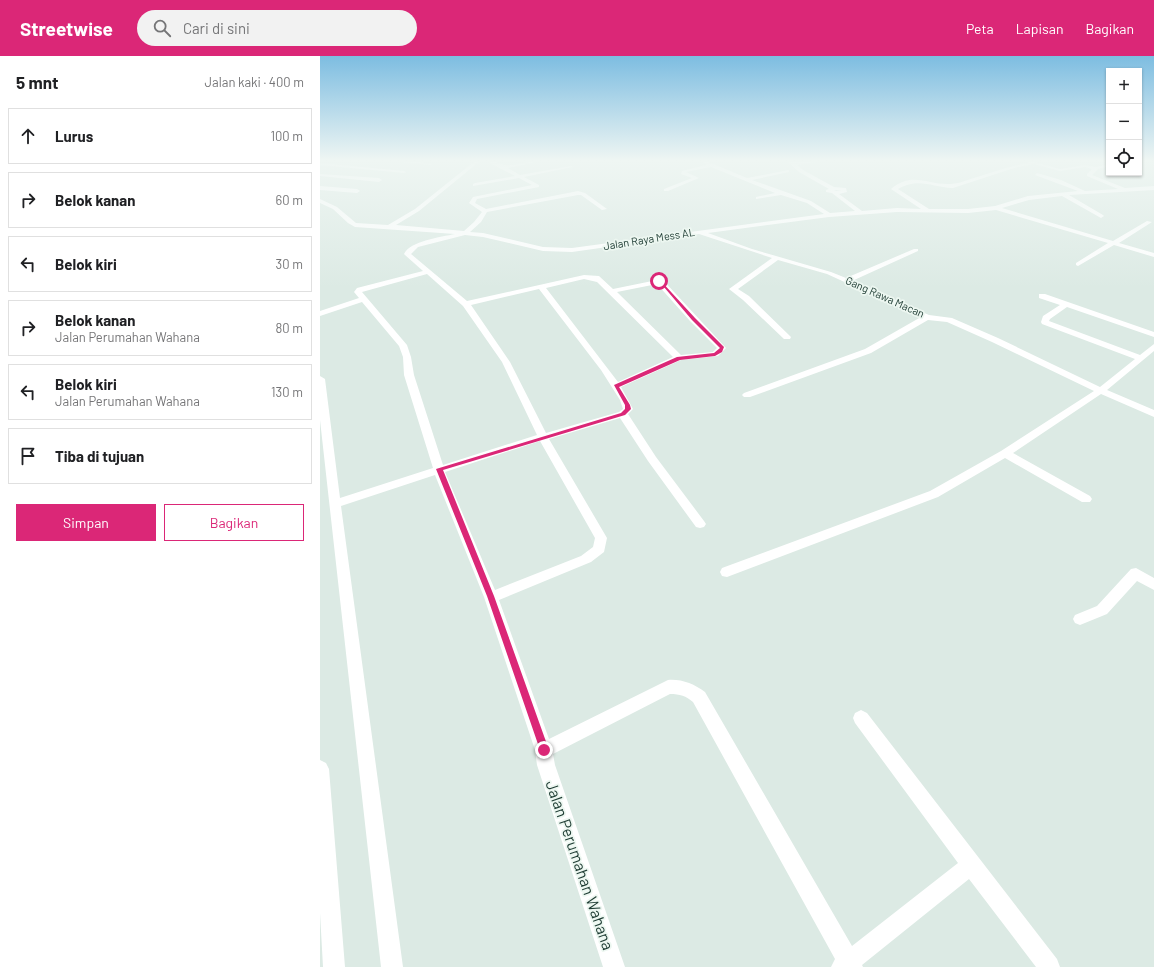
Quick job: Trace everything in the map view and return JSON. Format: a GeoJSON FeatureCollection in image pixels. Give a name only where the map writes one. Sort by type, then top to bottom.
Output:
{"type":"FeatureCollection","features":[{"type":"Feature","properties":{"kind":"street","name":"Jalan Raya Mess AL"},"geometry":{"type":"LineString","coordinates":[[327,204],[342,214],[349,223],[355,225],[483,235],[543,249],[572,250],[829,215],[927,210],[968,211],[996,208],[1010,204]]}},
{"type":"Feature","properties":{"kind":"street"},"geometry":{"type":"LineString","coordinates":[[390,228],[425,204]]}},
{"type":"Feature","properties":{"kind":"street"},"geometry":{"type":"LineString","coordinates":[[473,204],[485,211],[522,204]]}},
{"type":"Feature","properties":{"kind":"street"},"geometry":{"type":"LineString","coordinates":[[596,204],[604,209]]}},
{"type":"Feature","properties":{"kind":"street"},"geometry":{"type":"LineString","coordinates":[[811,204],[829,215]]}},
{"type":"Feature","properties":{"kind":"street"},"geometry":{"type":"LineString","coordinates":[[849,204],[862,213]]}},
{"type":"Feature","properties":{"kind":"street"},"geometry":{"type":"LineString","coordinates":[[917,204],[927,210]]}},
{"type":"Feature","properties":{"kind":"street"},"geometry":{"type":"LineString","coordinates":[[1079,204],[1101,216]]}},
{"type":"Feature","properties":{"kind":"street"},"geometry":{"type":"LineString","coordinates":[[996,208],[1154,255]]}},
{"type":"Feature","properties":{"kind":"street"},"geometry":{"type":"LineString","coordinates":[[485,211],[481,220],[465,233],[409,250],[407,254],[466,304],[506,362],[542,437],[601,538],[599,549],[586,559],[491,597]]}},
{"type":"Feature","properties":{"kind":"street"},"geometry":{"type":"LineString","coordinates":[[1078,264],[1149,222]]}},
{"type":"Feature","properties":{"kind":"street","name":"Gang Rawa Macan"},"geometry":{"type":"LineString","coordinates":[[698,232],[750,250],[829,273],[927,317],[949,320],[995,340],[1100,391],[1154,414]]}},
{"type":"Feature","properties":{"kind":"street"},"geometry":{"type":"LineString","coordinates":[[846,280],[916,250]]}},
{"type":"Feature","properties":{"kind":"street"},"geometry":{"type":"LineString","coordinates":[[778,257],[733,289],[746,298],[787,337]]}},
{"type":"Feature","properties":{"kind":"street"},"geometry":{"type":"LineString","coordinates":[[320,314],[364,299],[358,292],[360,290],[427,272]]}},
{"type":"Feature","properties":{"kind":"street"},"geometry":{"type":"LineString","coordinates":[[466,304],[590,277],[600,280],[679,358]]}},
{"type":"Feature","properties":{"kind":"street"},"geometry":{"type":"LineString","coordinates":[[612,291],[659,281],[693,319],[722,348],[715,354],[679,358],[616,386]]}},
{"type":"Feature","properties":{"kind":"street"},"geometry":{"type":"LineString","coordinates":[[336,501],[340,502],[439,469],[623,414],[628,409],[628,405],[616,386],[541,287]]}},
{"type":"Feature","properties":{"kind":"street"},"geometry":{"type":"LineString","coordinates":[[1042,296],[1154,335]]}},
{"type":"Feature","properties":{"kind":"street","name":"Jalan Perumahan Wahana"},"geometry":{"type":"LineString","coordinates":[[364,299],[403,345],[408,357],[409,375],[439,469],[491,597],[544,750],[546,765],[614,967]]}},
{"type":"Feature","properties":{"kind":"street"},"geometry":{"type":"LineString","coordinates":[[1066,304],[1046,318],[1045,322],[1141,358]]}},
{"type":"Feature","properties":{"kind":"street"},"geometry":{"type":"LineString","coordinates":[[747,395],[868,351],[927,317]]}},
{"type":"Feature","properties":{"kind":"street"},"geometry":{"type":"LineString","coordinates":[[726,572],[934,494],[1005,453],[1100,391],[1154,347]]}},
{"type":"Feature","properties":{"kind":"street"},"geometry":{"type":"LineString","coordinates":[[320,379],[392,967]]}},
{"type":"Feature","properties":{"kind":"street"},"geometry":{"type":"LineString","coordinates":[[623,414],[652,459],[700,524]]}},
{"type":"Feature","properties":{"kind":"street"},"geometry":{"type":"LineString","coordinates":[[1005,453],[1086,499]]}},
{"type":"Feature","properties":{"kind":"street"},"geometry":{"type":"LineString","coordinates":[[1080,619],[1102,610],[1136,573],[1154,585]]}},
{"type":"Feature","properties":{"kind":"street"},"geometry":{"type":"LineString","coordinates":[[544,750],[668,687],[686,688],[693,691],[699,697],[848,965],[971,865]]}},
{"type":"Feature","properties":{"kind":"street"},"geometry":{"type":"LineString","coordinates":[[861,718],[1049,967]]}},
{"type":"Feature","properties":{"kind":"street"},"geometry":{"type":"LineString","coordinates":[[320,769],[334,967]]}},
{"type":"Feature","properties":{"kind":"route"},"geometry":{"type":"LineString","coordinates":[[544,750],[490,596],[439,469],[623,414],[628,409],[628,405],[616,386],[679,358],[715,354],[720,351],[722,348],[693,319],[659,281]]}}]}
